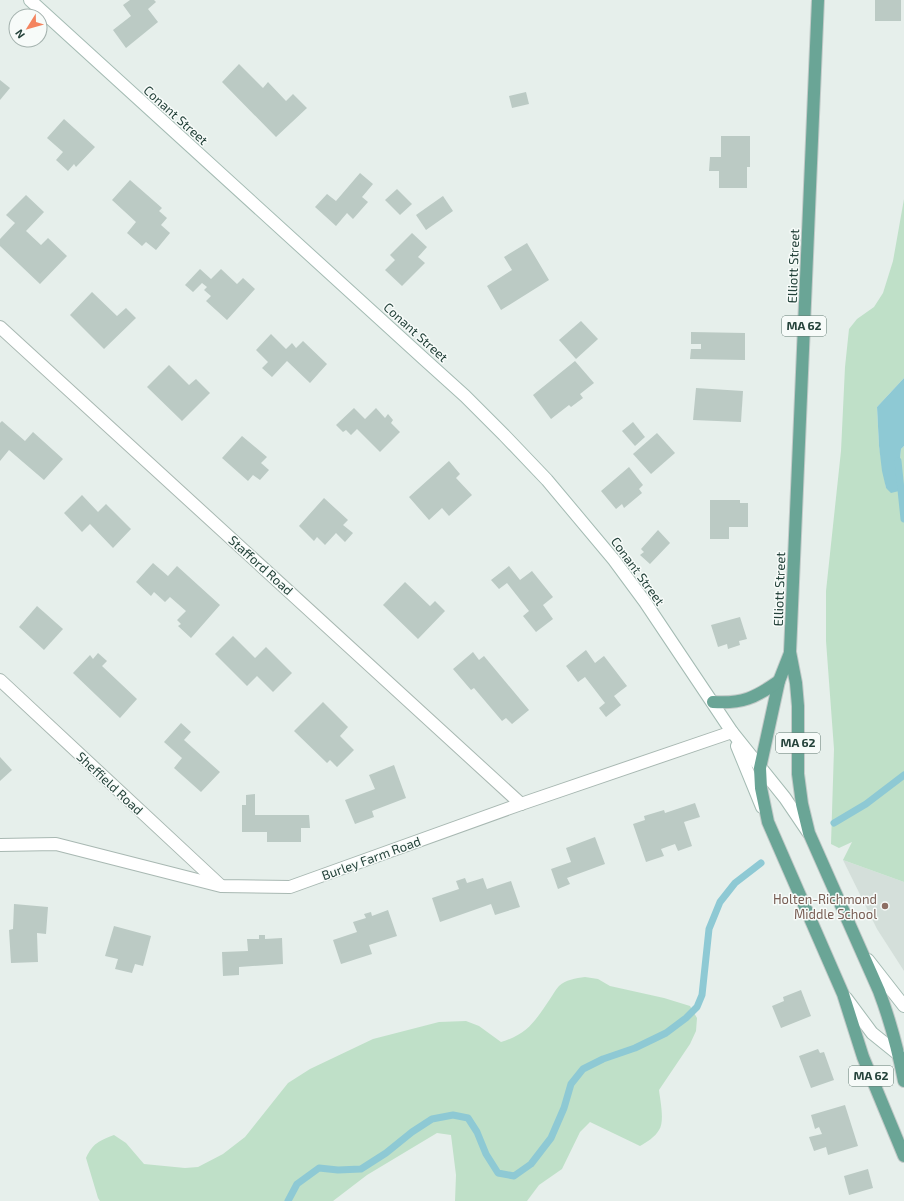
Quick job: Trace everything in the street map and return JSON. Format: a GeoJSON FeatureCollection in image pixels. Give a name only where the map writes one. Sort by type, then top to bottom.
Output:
{"type":"FeatureCollection","features":[{"type":"Feature","properties":{"kind":"main road","name":"Elliott Street"},"geometry":{"type":"LineString","coordinates":[[809,833],[802,804],[798,774],[798,706],[796,683],[790,652],[818,0]]}},
{"type":"Feature","properties":{"kind":"main road","name":"Elliott Street"},"geometry":{"type":"LineString","coordinates":[[768,822],[761,788],[760,768],[779,681],[790,652]]}},
{"type":"Feature","properties":{"kind":"main road"},"geometry":{"type":"LineString","coordinates":[[713,702],[730,703],[746,700],[763,693],[779,681]]}},
{"type":"Feature","properties":{"kind":"main road","name":"Conant Street"},"geometry":{"type":"LineString","coordinates":[[768,822],[842,994]]}},
{"type":"Feature","properties":{"kind":"main road","name":"Conant Street"},"geometry":{"type":"LineString","coordinates":[[809,833],[863,953]]}},
{"type":"Feature","properties":{"kind":"main road","name":"MA 62"},"geometry":{"type":"LineString","coordinates":[[863,953],[879,991],[902,1058],[904,1081]]}},
{"type":"Feature","properties":{"kind":"main road","name":"MA 62"},"geometry":{"type":"LineString","coordinates":[[842,994],[863,1057],[904,1156]]}},
{"type":"Feature","properties":{"kind":"street","name":"Conant Street"},"geometry":{"type":"LineString","coordinates":[[30,0],[430,364],[504,435],[546,480],[614,560],[713,702],[732,732],[787,801],[809,833]]}},
{"type":"Feature","properties":{"kind":"street","name":"Stafford Road"},"geometry":{"type":"LineString","coordinates":[[0,326],[521,804]]}},
{"type":"Feature","properties":{"kind":"street","name":"Sheffield Road"},"geometry":{"type":"LineString","coordinates":[[0,680],[220,886]]}},
{"type":"Feature","properties":{"kind":"street","name":"Conant Street"},"geometry":{"type":"LineString","coordinates":[[732,732],[768,822]]}},
{"type":"Feature","properties":{"kind":"street","name":"Burley Farm Road"},"geometry":{"type":"LineString","coordinates":[[0,845],[56,844],[220,886],[290,887],[521,804],[732,732]]}},
{"type":"Feature","properties":{"kind":"street","name":"Conant Street"},"geometry":{"type":"LineString","coordinates":[[863,953],[904,1006]]}},
{"type":"Feature","properties":{"kind":"street","name":"Conant Street"},"geometry":{"type":"LineString","coordinates":[[842,994],[872,1033],[902,1058]]}},
{"type":"Feature","properties":{"kind":"shaded area","name":"Holten-Richmond Middle School"},"geometry":{"type":"Polygon","coordinates":[[[843,860],[904,882],[904,971],[877,929],[843,860]]]}},
{"type":"Feature","properties":{"kind":"green space"},"geometry":{"type":"Polygon","coordinates":[[[904,199],[904,378],[877,407],[879,446],[886,488],[899,491],[898,482],[901,449],[904,446],[904,882],[843,860],[852,842],[839,848],[831,844],[834,749],[826,641],[826,591],[841,451],[845,367],[849,329],[857,319],[874,307],[883,293],[893,261],[904,199]]]}},
{"type":"Feature","properties":{"kind":"green space"},"geometry":{"type":"Polygon","coordinates":[[[585,977],[598,979],[610,986],[664,998],[690,1006],[697,1018],[696,1031],[690,1044],[659,1090],[662,1122],[655,1135],[640,1146],[590,1122],[580,1132],[562,1169],[539,1185],[527,1201],[455,1201],[456,1175],[451,1135],[437,1133],[367,1175],[333,1201],[100,1201],[98,1198],[86,1158],[91,1149],[104,1139],[114,1135],[126,1143],[144,1164],[185,1168],[198,1167],[223,1154],[245,1137],[288,1083],[310,1069],[373,1039],[439,1022],[466,1021],[479,1026],[501,1042],[510,1039],[530,1026],[561,984],[585,977]]]}},
{"type":"Feature","properties":{"kind":"water"},"geometry":{"type":"Polygon","coordinates":[[[904,378],[904,446],[901,449],[898,482],[899,491],[891,493],[886,488],[882,471],[877,407],[904,378]]]}},
{"type":"Feature","properties":{"kind":"building"},"geometry":{"type":"Polygon","coordinates":[[[130,0],[154,0],[156,2],[148,9],[158,22],[126,48],[113,30],[131,16],[123,5],[130,0]]]}},
{"type":"Feature","properties":{"kind":"building"},"geometry":{"type":"Polygon","coordinates":[[[875,0],[901,0],[901,21],[875,21],[875,0]]]}},
{"type":"Feature","properties":{"kind":"building"},"geometry":{"type":"Polygon","coordinates":[[[239,64],[263,88],[268,82],[286,101],[293,94],[307,108],[276,137],[222,82],[239,64]]]}},
{"type":"Feature","properties":{"kind":"building"},"geometry":{"type":"Polygon","coordinates":[[[0,80],[10,88],[0,100],[0,80]]]}},
{"type":"Feature","properties":{"kind":"building"},"geometry":{"type":"Polygon","coordinates":[[[526,92],[529,104],[512,108],[509,96],[526,92]]]}},
{"type":"Feature","properties":{"kind":"building"},"geometry":{"type":"Polygon","coordinates":[[[64,119],[95,147],[76,167],[74,164],[68,171],[56,160],[63,152],[47,138],[64,119]]]}},
{"type":"Feature","properties":{"kind":"building"},"geometry":{"type":"Polygon","coordinates":[[[721,136],[750,136],[750,167],[747,167],[747,188],[719,188],[719,171],[709,171],[710,157],[721,157],[721,136]]]}},
{"type":"Feature","properties":{"kind":"building"},"geometry":{"type":"Polygon","coordinates":[[[360,173],[373,184],[362,197],[368,202],[353,219],[347,213],[336,226],[315,207],[327,194],[336,201],[360,173]]]}},
{"type":"Feature","properties":{"kind":"building"},"geometry":{"type":"Polygon","coordinates":[[[130,180],[162,208],[159,211],[167,218],[161,225],[170,233],[156,250],[146,242],[142,246],[127,233],[136,222],[112,200],[130,180]]]}},
{"type":"Feature","properties":{"kind":"building"},"geometry":{"type":"Polygon","coordinates":[[[397,189],[412,204],[400,215],[385,200],[397,189]]]}},
{"type":"Feature","properties":{"kind":"building"},"geometry":{"type":"Polygon","coordinates":[[[26,195],[44,212],[26,231],[41,245],[48,238],[67,256],[40,284],[0,246],[0,239],[15,223],[6,215],[26,195]]]}},
{"type":"Feature","properties":{"kind":"building"},"geometry":{"type":"Polygon","coordinates":[[[443,196],[453,211],[426,230],[416,215],[443,196]]]}},
{"type":"Feature","properties":{"kind":"building"},"geometry":{"type":"Polygon","coordinates":[[[412,233],[427,247],[418,257],[425,263],[402,286],[385,270],[395,260],[390,255],[412,233]]]}},
{"type":"Feature","properties":{"kind":"building"},"geometry":{"type":"Polygon","coordinates":[[[527,243],[549,280],[501,310],[487,286],[512,270],[504,257],[527,243]]]}},
{"type":"Feature","properties":{"kind":"building"},"geometry":{"type":"Polygon","coordinates":[[[200,269],[211,279],[221,269],[237,284],[243,278],[255,289],[227,320],[206,301],[211,296],[204,290],[207,287],[202,283],[193,292],[185,285],[200,269]]]}},
{"type":"Feature","properties":{"kind":"building"},"geometry":{"type":"Polygon","coordinates":[[[92,292],[117,316],[126,308],[136,318],[104,349],[70,315],[92,292]]]}},
{"type":"Feature","properties":{"kind":"building"},"geometry":{"type":"Polygon","coordinates":[[[581,321],[598,339],[576,359],[559,340],[581,321]]]}},
{"type":"Feature","properties":{"kind":"building"},"geometry":{"type":"Polygon","coordinates":[[[691,332],[745,333],[745,360],[690,359],[691,349],[701,349],[701,344],[691,344],[691,332]]]}},
{"type":"Feature","properties":{"kind":"building"},"geometry":{"type":"Polygon","coordinates":[[[271,334],[286,349],[292,343],[296,348],[303,341],[327,364],[310,383],[287,361],[272,377],[262,368],[268,362],[256,350],[271,334]]]}},
{"type":"Feature","properties":{"kind":"building"},"geometry":{"type":"Polygon","coordinates":[[[575,361],[594,383],[580,394],[583,398],[571,407],[569,405],[551,419],[533,395],[575,361]]]}},
{"type":"Feature","properties":{"kind":"building"},"geometry":{"type":"Polygon","coordinates":[[[169,365],[189,385],[196,379],[210,393],[182,421],[147,387],[169,365]]]}},
{"type":"Feature","properties":{"kind":"building"},"geometry":{"type":"Polygon","coordinates":[[[696,388],[743,391],[741,422],[693,420],[696,388]]]}},
{"type":"Feature","properties":{"kind":"building"},"geometry":{"type":"Polygon","coordinates":[[[354,408],[365,419],[376,408],[385,418],[388,414],[393,420],[391,423],[400,432],[380,452],[357,429],[351,435],[346,430],[343,432],[336,425],[354,408]]]}},
{"type":"Feature","properties":{"kind":"building"},"geometry":{"type":"Polygon","coordinates":[[[2,421],[25,441],[33,432],[63,459],[44,480],[9,450],[0,461],[0,423],[2,421]]]}},
{"type":"Feature","properties":{"kind":"building"},"geometry":{"type":"Polygon","coordinates":[[[633,422],[645,437],[635,446],[622,431],[633,422]]]}},
{"type":"Feature","properties":{"kind":"building"},"geometry":{"type":"Polygon","coordinates":[[[657,433],[675,453],[651,474],[633,454],[657,433]]]}},
{"type":"Feature","properties":{"kind":"building"},"geometry":{"type":"Polygon","coordinates":[[[242,436],[267,457],[261,463],[269,470],[260,480],[253,475],[248,481],[222,458],[242,436]]]}},
{"type":"Feature","properties":{"kind":"building"},"geometry":{"type":"Polygon","coordinates":[[[449,461],[460,474],[456,478],[472,495],[449,516],[442,508],[429,520],[409,497],[449,461]]]}},
{"type":"Feature","properties":{"kind":"building"},"geometry":{"type":"Polygon","coordinates":[[[629,467],[643,485],[639,489],[642,493],[624,508],[622,504],[616,509],[601,491],[629,467]]]}},
{"type":"Feature","properties":{"kind":"building"},"geometry":{"type":"Polygon","coordinates":[[[82,495],[98,512],[106,504],[131,529],[113,548],[90,524],[82,532],[64,513],[82,495]]]}},
{"type":"Feature","properties":{"kind":"building"},"geometry":{"type":"Polygon","coordinates":[[[324,498],[348,520],[343,525],[353,533],[345,542],[336,533],[325,545],[317,537],[314,541],[299,526],[324,498]]]}},
{"type":"Feature","properties":{"kind":"building"},"geometry":{"type":"Polygon","coordinates":[[[710,500],[740,500],[740,503],[748,503],[748,527],[729,527],[729,539],[710,539],[710,500]]]}},
{"type":"Feature","properties":{"kind":"building"},"geometry":{"type":"Polygon","coordinates":[[[658,530],[670,543],[650,564],[640,555],[644,552],[641,549],[658,530]]]}},
{"type":"Feature","properties":{"kind":"building"},"geometry":{"type":"Polygon","coordinates":[[[153,563],[168,576],[177,566],[220,605],[191,638],[178,626],[181,624],[177,620],[186,611],[170,597],[165,602],[154,592],[151,596],[136,582],[153,563]]]}},
{"type":"Feature","properties":{"kind":"building"},"geometry":{"type":"Polygon","coordinates":[[[509,566],[520,580],[532,571],[553,597],[543,605],[553,619],[536,632],[523,616],[529,611],[507,583],[499,589],[491,580],[509,566]]]}},
{"type":"Feature","properties":{"kind":"building"},"geometry":{"type":"Polygon","coordinates":[[[405,582],[430,606],[435,601],[445,611],[418,639],[383,605],[405,582]]]}},
{"type":"Feature","properties":{"kind":"building"},"geometry":{"type":"Polygon","coordinates":[[[37,606],[63,629],[44,650],[19,627],[37,606]]]}},
{"type":"Feature","properties":{"kind":"building"},"geometry":{"type":"Polygon","coordinates":[[[740,617],[747,639],[739,641],[740,645],[728,649],[727,644],[718,647],[711,625],[740,617]]]}},
{"type":"Feature","properties":{"kind":"building"},"geometry":{"type":"Polygon","coordinates":[[[233,636],[255,658],[266,647],[292,673],[273,692],[257,676],[247,686],[215,654],[233,636]]]}},
{"type":"Feature","properties":{"kind":"building"},"geometry":{"type":"Polygon","coordinates":[[[586,650],[595,663],[604,656],[627,686],[614,696],[621,705],[606,717],[599,708],[605,703],[585,677],[578,682],[566,666],[586,650]]]}},
{"type":"Feature","properties":{"kind":"building"},"geometry":{"type":"Polygon","coordinates":[[[473,652],[479,660],[484,656],[529,710],[512,724],[506,718],[502,721],[474,688],[471,690],[453,669],[473,652]]]}},
{"type":"Feature","properties":{"kind":"building"},"geometry":{"type":"Polygon","coordinates":[[[98,653],[107,661],[102,666],[137,699],[120,718],[73,673],[90,655],[93,659],[98,653]]]}},
{"type":"Feature","properties":{"kind":"building"},"geometry":{"type":"Polygon","coordinates":[[[323,702],[348,727],[340,736],[354,750],[337,767],[330,760],[327,763],[294,731],[323,702]]]}},
{"type":"Feature","properties":{"kind":"building"},"geometry":{"type":"Polygon","coordinates":[[[181,723],[191,732],[184,740],[220,772],[201,792],[174,768],[182,758],[164,742],[181,723]]]}},
{"type":"Feature","properties":{"kind":"building"},"geometry":{"type":"Polygon","coordinates":[[[0,757],[12,770],[0,781],[0,757]]]}},
{"type":"Feature","properties":{"kind":"building"},"geometry":{"type":"Polygon","coordinates":[[[394,765],[406,798],[372,811],[374,817],[355,824],[345,800],[375,789],[369,775],[394,765]]]}},
{"type":"Feature","properties":{"kind":"building"},"geometry":{"type":"Polygon","coordinates":[[[255,794],[255,815],[309,815],[310,828],[301,828],[301,842],[267,842],[267,832],[242,832],[242,805],[246,805],[246,795],[255,794]]]}},
{"type":"Feature","properties":{"kind":"building"},"geometry":{"type":"Polygon","coordinates":[[[695,803],[700,817],[684,822],[692,846],[678,851],[675,844],[661,849],[664,856],[646,862],[633,824],[645,820],[644,816],[664,810],[665,813],[695,803]]]}},
{"type":"Feature","properties":{"kind":"building"},"geometry":{"type":"Polygon","coordinates":[[[595,837],[605,864],[567,878],[570,884],[558,889],[551,869],[571,862],[566,848],[595,837]]]}},
{"type":"Feature","properties":{"kind":"building"},"geometry":{"type":"Polygon","coordinates":[[[465,878],[467,883],[483,878],[487,889],[511,881],[520,907],[495,915],[491,904],[440,922],[432,898],[459,889],[456,881],[465,878]]]}},
{"type":"Feature","properties":{"kind":"building"},"geometry":{"type":"Polygon","coordinates":[[[14,904],[48,907],[46,934],[37,933],[38,962],[11,963],[9,930],[13,929],[14,904]]]}},
{"type":"Feature","properties":{"kind":"building"},"geometry":{"type":"Polygon","coordinates":[[[388,910],[397,936],[369,945],[372,954],[341,964],[333,940],[357,932],[353,922],[366,918],[364,914],[371,912],[372,916],[388,910]]]}},
{"type":"Feature","properties":{"kind":"building"},"geometry":{"type":"Polygon","coordinates":[[[114,926],[151,936],[143,966],[135,964],[132,973],[115,969],[118,959],[105,956],[114,926]]]}},
{"type":"Feature","properties":{"kind":"building"},"geometry":{"type":"Polygon","coordinates":[[[259,935],[265,935],[265,939],[282,938],[283,964],[239,967],[239,975],[223,976],[222,952],[248,951],[247,939],[259,939],[259,935]]]}},
{"type":"Feature","properties":{"kind":"building"},"geometry":{"type":"Polygon","coordinates":[[[801,990],[811,1016],[781,1028],[772,1006],[784,1001],[783,997],[801,990]]]}},
{"type":"Feature","properties":{"kind":"building"},"geometry":{"type":"Polygon","coordinates":[[[818,1049],[820,1053],[824,1052],[834,1080],[811,1088],[799,1056],[818,1049]]]}},
{"type":"Feature","properties":{"kind":"building"},"geometry":{"type":"Polygon","coordinates":[[[845,1105],[858,1146],[828,1155],[826,1147],[814,1151],[809,1137],[822,1134],[819,1127],[815,1129],[811,1115],[845,1105]]]}},
{"type":"Feature","properties":{"kind":"building"},"geometry":{"type":"Polygon","coordinates":[[[868,1169],[873,1188],[849,1195],[844,1176],[868,1169]]]}},
{"type":"Feature","properties":{"kind":"waterway"},"geometry":{"type":"LineString","coordinates":[[898,461],[904,519]]}},
{"type":"Feature","properties":{"kind":"waterway"},"geometry":{"type":"LineString","coordinates":[[834,823],[866,804],[904,775]]}},
{"type":"Feature","properties":{"kind":"waterway"},"geometry":{"type":"LineString","coordinates":[[288,1201],[297,1184],[319,1168],[338,1170],[361,1169],[386,1153],[412,1132],[432,1119],[453,1115],[468,1118],[477,1132],[486,1154],[498,1173],[514,1176],[531,1164],[551,1138],[564,1108],[571,1084],[583,1069],[603,1059],[635,1048],[666,1033],[686,1018],[697,1007],[702,995],[709,929],[720,902],[735,883],[761,863]]}},
{"type":"Feature","properties":{"kind":"place","name":"Holten-Richmond Middle School"},"geometry":{"type":"Point","coordinates":[885,906]}}]}
